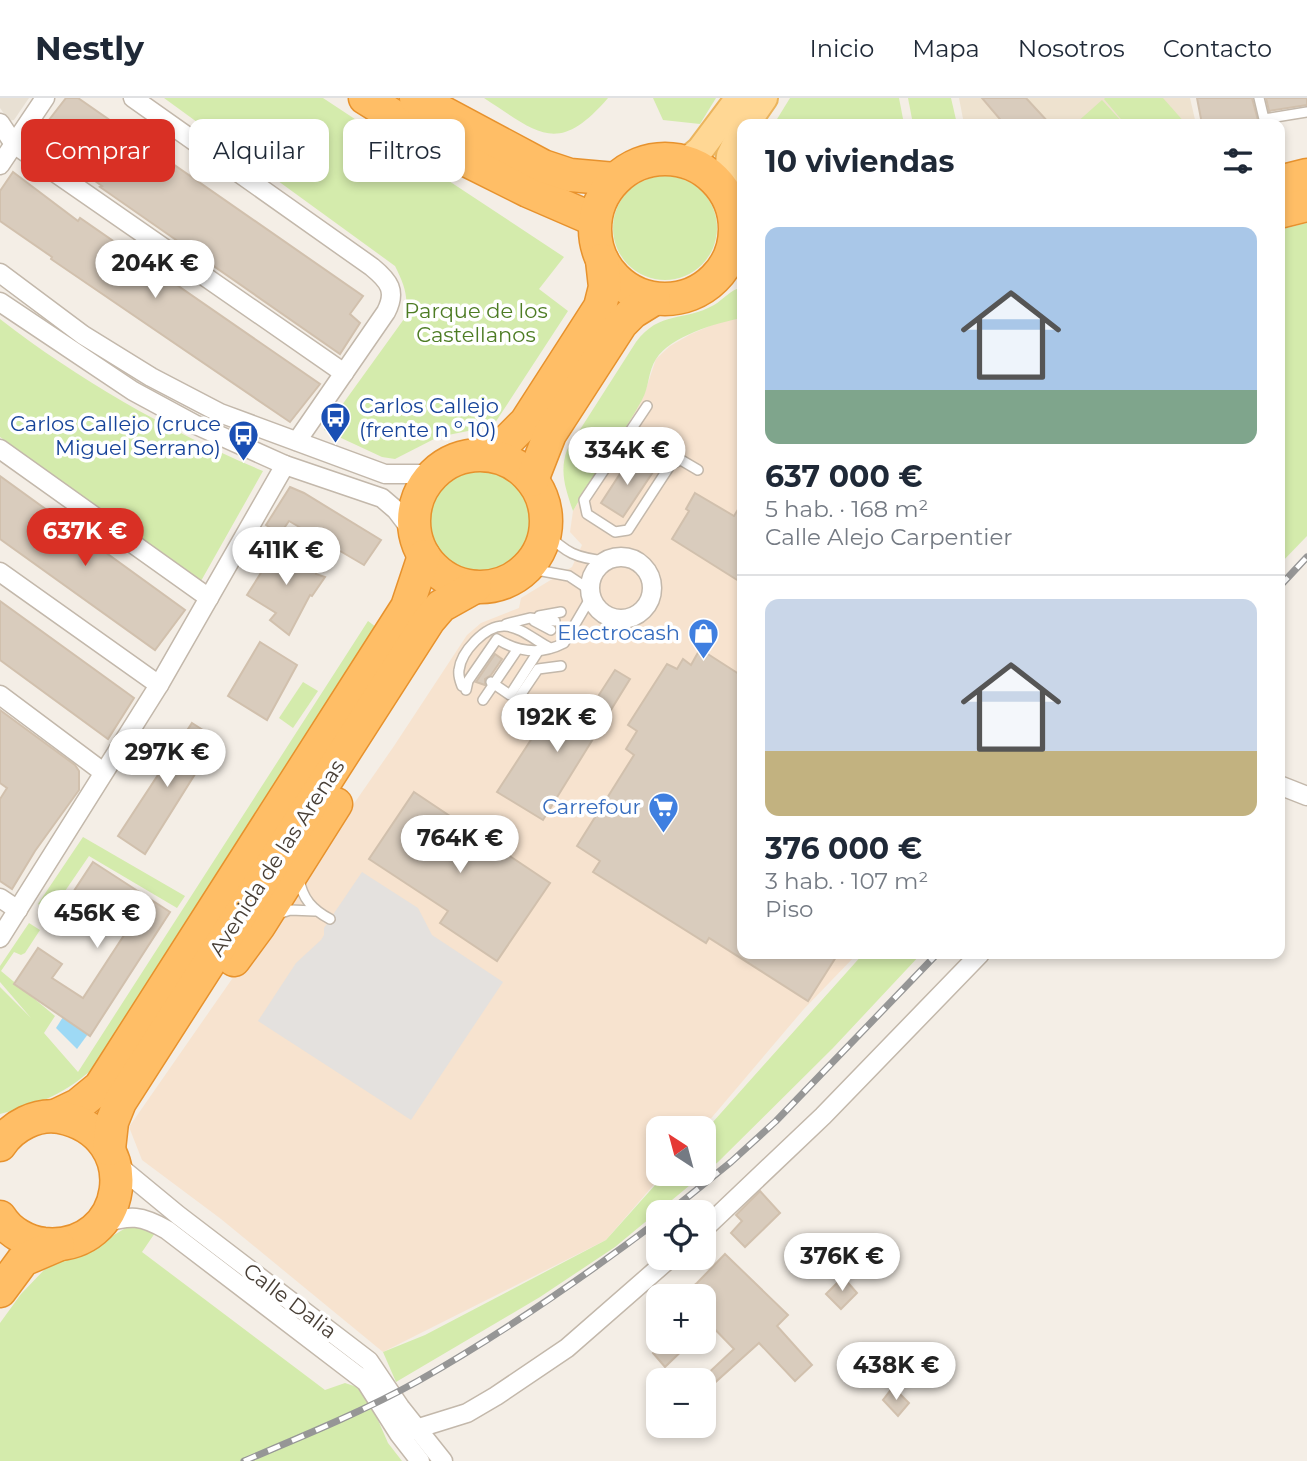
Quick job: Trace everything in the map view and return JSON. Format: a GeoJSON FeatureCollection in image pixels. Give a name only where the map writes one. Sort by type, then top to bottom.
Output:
{"type":"FeatureCollection","features":[{"type":"Feature","properties":{"kind":"highway"},"geometry":{"type":"LineString","coordinates":[[365,98],[458,156],[595,220]]}},
{"type":"Feature","properties":{"kind":"highway"},"geometry":{"type":"LineString","coordinates":[[416,98],[543,166],[570,175],[615,179]]}},
{"type":"Feature","properties":{"kind":"highway"},"geometry":{"type":"LineString","coordinates":[[487,455],[527,422],[600,307],[606,286],[602,260],[595,241],[595,220],[601,198],[615,179],[630,167],[648,160],[668,158],[687,161],[715,178],[734,210],[736,237],[731,254],[732,269],[694,293],[654,299],[633,292],[615,279],[602,260]]}},
{"type":"Feature","properties":{"kind":"highway"},"geometry":{"type":"LineString","coordinates":[[1285,180],[1307,175]]}},
{"type":"Feature","properties":{"kind":"highway"},"geometry":{"type":"LineString","coordinates":[[1285,210],[1307,205]]}},
{"type":"Feature","properties":{"kind":"highway"},"geometry":{"type":"LineString","coordinates":[[532,480],[550,433],[621,324],[632,312],[654,299]]}},
{"type":"Feature","properties":{"kind":"highway"},"geometry":{"type":"LineString","coordinates":[[487,455],[520,467],[532,480],[544,505],[545,532],[538,551],[526,568],[511,579],[494,585],[475,586],[455,582],[438,572],[420,546],[414,513],[420,492],[433,474],[449,462],[467,456],[487,455]]}},
{"type":"Feature","properties":{"kind":"highway","name":"Avenida de las Arenas"},"geometry":{"type":"LineString","coordinates":[[1,1142],[18,1126],[33,1119],[55,1116],[78,1105],[100,1087],[407,607],[420,546]]}},
{"type":"Feature","properties":{"kind":"highway","name":"Avenida de las Arenas"},"geometry":{"type":"LineString","coordinates":[[100,1224],[112,1206],[117,1185],[112,1156],[112,1122],[120,1102],[429,620],[441,606],[475,586]]}},
{"type":"Feature","properties":{"kind":"highway"},"geometry":{"type":"LineString","coordinates":[[170,1025],[196,1007],[259,926],[301,862],[337,803],[364,747],[378,699]]}},
{"type":"Feature","properties":{"kind":"highway"},"geometry":{"type":"LineString","coordinates":[[55,1116],[77,1121],[95,1132],[112,1156]]}},
{"type":"Feature","properties":{"kind":"highway"},"geometry":{"type":"LineString","coordinates":[[1,1223],[19,1236],[36,1243],[58,1245]]}},
{"type":"Feature","properties":{"kind":"highway"},"geometry":{"type":"LineString","coordinates":[[0,1291],[23,1261],[58,1245],[80,1239],[100,1224]]}},
{"type":"Feature","properties":{"kind":"main road"},"geometry":{"type":"LineString","coordinates":[[687,161],[700,150],[740,98]]}},
{"type":"Feature","properties":{"kind":"main road"},"geometry":{"type":"LineString","coordinates":[[750,119],[764,98]]}},
{"type":"Feature","properties":{"kind":"main road"},"geometry":{"type":"LineString","coordinates":[[734,210],[730,156],[737,141]]}},
{"type":"Feature","properties":{"kind":"street"},"geometry":{"type":"LineString","coordinates":[[0,165],[45,98]]}},
{"type":"Feature","properties":{"kind":"street"},"geometry":{"type":"LineString","coordinates":[[133,98],[372,267],[387,280],[393,292],[389,306],[297,441]]}},
{"type":"Feature","properties":{"kind":"street"},"geometry":{"type":"LineString","coordinates":[[0,123],[14,144],[344,373]]}},
{"type":"Feature","properties":{"kind":"street"},"geometry":{"type":"LineString","coordinates":[[0,274],[83,335],[151,377],[220,413],[385,474],[433,474]]}},
{"type":"Feature","properties":{"kind":"street"},"geometry":{"type":"LineString","coordinates":[[0,302],[133,391],[226,440],[285,465],[383,498],[396,510],[420,546]]}},
{"type":"Feature","properties":{"kind":"street"},"geometry":{"type":"LineString","coordinates":[[0,449],[209,598]]}},
{"type":"Feature","properties":{"kind":"street"},"geometry":{"type":"LineString","coordinates":[[0,938],[159,685],[285,465]]}},
{"type":"Feature","properties":{"kind":"street"},"geometry":{"type":"LineString","coordinates":[[623,557],[643,567],[651,580],[648,605],[634,617],[616,619],[601,613],[590,593],[593,573],[606,561],[623,557]]}},
{"type":"Feature","properties":{"kind":"street"},"geometry":{"type":"LineString","coordinates":[[0,572],[159,685]]}},
{"type":"Feature","properties":{"kind":"street"},"geometry":{"type":"LineString","coordinates":[[0,695],[103,772]]}},
{"type":"Feature","properties":{"kind":"street"},"geometry":{"type":"LineString","coordinates":[[1285,788],[1307,796]]}},
{"type":"Feature","properties":{"kind":"street"},"geometry":{"type":"LineString","coordinates":[[0,898],[18,910]]}},
{"type":"Feature","properties":{"kind":"street"},"geometry":{"type":"LineString","coordinates":[[716,1218],[823,1116],[975,959]]}},
{"type":"Feature","properties":{"kind":"street","name":"Calle Dalia"},"geometry":{"type":"LineString","coordinates":[[112,1156],[178,1215],[369,1361],[443,1461]]}},
{"type":"Feature","properties":{"kind":"street","name":"Calle Dalia"},"geometry":{"type":"LineString","coordinates":[[100,1224],[126,1216],[151,1221],[167,1230],[366,1382],[399,1434],[420,1461]]}},
{"type":"Feature","properties":{"kind":"street"},"geometry":{"type":"LineString","coordinates":[[399,1434],[467,1413],[526,1376],[567,1348],[656,1270]]}},
{"type":"Feature","properties":{"kind":"lane"},"geometry":{"type":"LineString","coordinates":[[1259,98],[1264,119],[1307,112]]}},
{"type":"Feature","properties":{"kind":"lane"},"geometry":{"type":"LineString","coordinates":[[647,406],[584,500],[587,513],[615,532],[628,530],[671,464],[681,460],[698,470]]}},
{"type":"Feature","properties":{"kind":"lane"},"geometry":{"type":"LineString","coordinates":[[545,532],[572,555],[588,560],[606,561]]}},
{"type":"Feature","properties":{"kind":"lane"},"geometry":{"type":"LineString","coordinates":[[526,568],[569,576],[590,593],[564,642],[539,650],[517,650],[497,639],[477,673],[464,688],[458,674],[462,659],[480,636],[502,625],[561,612]]}},
{"type":"Feature","properties":{"kind":"lane"},"geometry":{"type":"LineString","coordinates":[[530,618],[553,625]]}},
{"type":"Feature","properties":{"kind":"lane"},"geometry":{"type":"LineString","coordinates":[[502,625],[515,628],[550,648]]}},
{"type":"Feature","properties":{"kind":"lane"},"geometry":{"type":"LineString","coordinates":[[483,700],[517,650]]}},
{"type":"Feature","properties":{"kind":"lane"},"geometry":{"type":"LineString","coordinates":[[493,682],[510,695],[539,650]]}},
{"type":"Feature","properties":{"kind":"lane"},"geometry":{"type":"LineString","coordinates":[[507,715],[538,669],[561,666]]}},
{"type":"Feature","properties":{"kind":"lane"},"geometry":{"type":"LineString","coordinates":[[301,862],[300,887],[303,895],[315,911],[330,919]]}},
{"type":"Feature","properties":{"kind":"lane"},"geometry":{"type":"LineString","coordinates":[[259,926],[271,916],[290,910],[315,911]]}},
{"type":"Feature","properties":{"kind":"shaded area"},"geometry":{"type":"Polygon","coordinates":[[[0,98],[29,98],[14,120],[9,121],[0,108],[0,98]]]}},
{"type":"Feature","properties":{"kind":"shaded area"},"geometry":{"type":"Polygon","coordinates":[[[959,98],[1190,98],[1195,119],[963,119],[959,98]]]}},
{"type":"Feature","properties":{"kind":"shaded area"},"geometry":{"type":"Polygon","coordinates":[[[737,319],[737,959],[852,959],[803,1010],[713,1116],[646,1116],[646,1186],[653,1186],[606,1240],[383,1352],[221,1219],[142,1160],[129,1127],[394,746],[467,635],[481,623],[519,608],[521,598],[572,567],[582,545],[570,532],[573,511],[643,398],[656,359],[670,346],[719,322],[737,319]]]}},
{"type":"Feature","properties":{"kind":"shaded area"},"geometry":{"type":"Polygon","coordinates":[[[362,872],[418,908],[432,935],[503,982],[411,1120],[258,1021],[296,963],[321,940],[324,928],[362,872]]]}},
{"type":"Feature","properties":{"kind":"green space","name":"Parque de los Castellanos"},"geometry":{"type":"Polygon","coordinates":[[[164,98],[323,98],[355,119],[343,119],[343,182],[450,182],[564,257],[539,289],[568,311],[493,426],[438,437],[395,459],[382,457],[324,430],[404,319],[406,298],[398,273],[395,266],[280,182],[329,182],[329,119],[193,119],[164,98]]]}},
{"type":"Feature","properties":{"kind":"green space"},"geometry":{"type":"Polygon","coordinates":[[[484,98],[608,98],[575,128],[561,133],[548,133],[534,129],[484,98]]]}},
{"type":"Feature","properties":{"kind":"green space"},"geometry":{"type":"Polygon","coordinates":[[[653,98],[716,98],[700,124],[663,120],[653,98]]]}},
{"type":"Feature","properties":{"kind":"green space"},"geometry":{"type":"Polygon","coordinates":[[[790,98],[899,98],[903,119],[777,119],[790,98]]]}},
{"type":"Feature","properties":{"kind":"green space"},"geometry":{"type":"Polygon","coordinates":[[[908,98],[951,98],[956,119],[912,119],[908,98]]]}},
{"type":"Feature","properties":{"kind":"green space"},"geometry":{"type":"Polygon","coordinates":[[[1163,98],[1182,119],[1121,119],[1104,99],[1163,98]]]}},
{"type":"Feature","properties":{"kind":"green space"},"geometry":{"type":"Polygon","coordinates":[[[1102,100],[1119,119],[1081,119],[1102,100]]]}},
{"type":"Feature","properties":{"kind":"green space"},"geometry":{"type":"Polygon","coordinates":[[[665,176],[685,180],[702,191],[713,208],[717,228],[713,248],[702,265],[685,276],[665,280],[645,276],[628,265],[617,248],[613,228],[617,208],[628,191],[645,180],[665,176]]]}},
{"type":"Feature","properties":{"kind":"green space"},"geometry":{"type":"Polygon","coordinates":[[[1307,223],[1307,536],[1285,559],[1285,228],[1307,223]]]}},
{"type":"Feature","properties":{"kind":"green space"},"geometry":{"type":"Polygon","coordinates":[[[737,289],[737,319],[683,337],[656,359],[642,400],[573,511],[564,473],[567,450],[636,342],[654,325],[703,310],[737,289]]]}},
{"type":"Feature","properties":{"kind":"green space"},"geometry":{"type":"Polygon","coordinates":[[[0,319],[30,342],[127,404],[194,440],[263,471],[201,581],[0,437],[0,319]]]}},
{"type":"Feature","properties":{"kind":"green space"},"geometry":{"type":"Polygon","coordinates":[[[477,468],[497,472],[515,483],[526,501],[530,521],[526,541],[515,559],[497,570],[477,574],[457,570],[439,559],[428,541],[424,521],[428,501],[439,483],[457,472],[477,468]]]}},
{"type":"Feature","properties":{"kind":"green space"},"geometry":{"type":"Polygon","coordinates":[[[368,621],[380,630],[98,1064],[64,1090],[28,1106],[0,1114],[0,987],[31,1018],[0,982],[0,966],[29,923],[40,930],[25,953],[21,955],[14,952],[1,971],[55,1016],[44,1033],[78,1072],[368,621]]]}},
{"type":"Feature","properties":{"kind":"green space"},"geometry":{"type":"Polygon","coordinates":[[[303,682],[318,691],[293,728],[279,718],[303,682]]]}},
{"type":"Feature","properties":{"kind":"green space"},"geometry":{"type":"Polygon","coordinates":[[[83,837],[185,896],[177,908],[89,856],[50,913],[38,904],[83,837]]]}},
{"type":"Feature","properties":{"kind":"green space"},"geometry":{"type":"Polygon","coordinates":[[[859,959],[916,959],[833,1048],[716,1164],[716,1119],[859,959]]]}},
{"type":"Feature","properties":{"kind":"green space"},"geometry":{"type":"Polygon","coordinates":[[[654,1186],[689,1186],[672,1200],[646,1200],[646,1221],[615,1247],[540,1297],[396,1382],[383,1352],[425,1335],[606,1240],[654,1186]]]}},
{"type":"Feature","properties":{"kind":"green space"},"geometry":{"type":"Polygon","coordinates":[[[143,1225],[157,1230],[142,1252],[325,1390],[345,1383],[360,1388],[368,1397],[388,1443],[402,1461],[0,1461],[0,1323],[21,1294],[44,1270],[94,1247],[129,1226],[143,1225]]]}},
{"type":"Feature","properties":{"kind":"water"},"geometry":{"type":"Polygon","coordinates":[[[63,1017],[88,1034],[77,1049],[56,1028],[63,1017]]]}},
{"type":"Feature","properties":{"kind":"building"},"geometry":{"type":"Polygon","coordinates":[[[66,98],[78,98],[108,119],[50,119],[66,98]]]}},
{"type":"Feature","properties":{"kind":"building"},"geometry":{"type":"Polygon","coordinates":[[[982,98],[1026,98],[1045,119],[1000,119],[982,98]]]}},
{"type":"Feature","properties":{"kind":"building"},"geometry":{"type":"Polygon","coordinates":[[[1197,98],[1252,98],[1258,119],[1201,119],[1197,98]]]}},
{"type":"Feature","properties":{"kind":"building"},"geometry":{"type":"Polygon","coordinates":[[[1266,98],[1307,98],[1307,105],[1269,111],[1266,98]]]}},
{"type":"Feature","properties":{"kind":"building"},"geometry":{"type":"Polygon","coordinates":[[[175,165],[189,175],[189,182],[199,182],[363,296],[350,314],[360,323],[340,354],[100,187],[102,186],[96,182],[175,182],[175,165]]]}},
{"type":"Feature","properties":{"kind":"building"},"geometry":{"type":"Polygon","coordinates":[[[13,172],[21,178],[21,182],[26,182],[78,221],[80,218],[320,384],[290,422],[51,259],[52,257],[0,221],[0,191],[13,172]]]}},
{"type":"Feature","properties":{"kind":"building"},"geometry":{"type":"Polygon","coordinates":[[[631,457],[653,472],[623,517],[601,503],[631,457]]]}},
{"type":"Feature","properties":{"kind":"building"},"geometry":{"type":"Polygon","coordinates":[[[0,476],[185,610],[155,650],[0,539],[0,476]]]}},
{"type":"Feature","properties":{"kind":"building"},"geometry":{"type":"Polygon","coordinates":[[[290,487],[381,540],[364,565],[289,521],[280,534],[266,525],[290,487]]]}},
{"type":"Feature","properties":{"kind":"building"},"geometry":{"type":"Polygon","coordinates":[[[695,493],[734,516],[737,511],[737,580],[672,539],[689,511],[686,509],[695,493]]]}},
{"type":"Feature","properties":{"kind":"building"},"geometry":{"type":"Polygon","coordinates":[[[278,546],[318,569],[316,574],[325,577],[312,596],[310,595],[289,635],[270,620],[276,613],[247,595],[278,546]]]}},
{"type":"Feature","properties":{"kind":"building"},"geometry":{"type":"Polygon","coordinates":[[[0,601],[134,698],[108,739],[0,660],[0,601]]]}},
{"type":"Feature","properties":{"kind":"building"},"geometry":{"type":"Polygon","coordinates":[[[260,642],[297,665],[267,720],[228,696],[260,642]]]}},
{"type":"Feature","properties":{"kind":"building","name":"Carrefour"},"geometry":{"type":"Polygon","coordinates":[[[700,649],[737,673],[737,956],[709,938],[706,943],[593,872],[600,861],[577,846],[634,755],[626,749],[637,731],[628,725],[667,664],[677,669],[683,659],[691,665],[700,649]]]}},
{"type":"Feature","properties":{"kind":"building"},"geometry":{"type":"Polygon","coordinates":[[[495,654],[502,659],[485,679],[485,685],[476,682],[495,654]]]}},
{"type":"Feature","properties":{"kind":"building"},"geometry":{"type":"Polygon","coordinates":[[[615,670],[630,679],[543,820],[497,792],[549,712],[577,729],[615,670]]]}},
{"type":"Feature","properties":{"kind":"building"},"geometry":{"type":"Polygon","coordinates":[[[0,710],[75,765],[79,771],[79,790],[35,851],[12,889],[0,881],[0,799],[7,788],[0,783],[0,710]]]}},
{"type":"Feature","properties":{"kind":"building"},"geometry":{"type":"Polygon","coordinates":[[[192,723],[217,739],[145,854],[118,836],[192,723]]]}},
{"type":"Feature","properties":{"kind":"building"},"geometry":{"type":"Polygon","coordinates":[[[414,792],[550,883],[497,961],[440,923],[448,911],[369,859],[414,792]]]}},
{"type":"Feature","properties":{"kind":"building"},"geometry":{"type":"Polygon","coordinates":[[[93,862],[170,912],[90,1036],[14,984],[38,948],[62,964],[52,978],[83,998],[130,926],[100,906],[91,920],[66,903],[93,862]]]}},
{"type":"Feature","properties":{"kind":"building","name":"Carrefour"},"geometry":{"type":"Polygon","coordinates":[[[742,959],[835,959],[808,1001],[742,959]]]}},
{"type":"Feature","properties":{"kind":"building"},"geometry":{"type":"Polygon","coordinates":[[[760,1191],[780,1213],[745,1247],[731,1233],[742,1221],[736,1215],[760,1191]]]}},
{"type":"Feature","properties":{"kind":"building"},"geometry":{"type":"Polygon","coordinates":[[[725,1254],[788,1315],[777,1326],[812,1365],[795,1381],[759,1343],[716,1382],[716,1368],[714,1368],[734,1349],[716,1330],[716,1284],[696,1284],[710,1270],[716,1270],[716,1263],[725,1254]]]}},
{"type":"Feature","properties":{"kind":"building"},"geometry":{"type":"Polygon","coordinates":[[[843,1277],[857,1293],[841,1309],[826,1294],[843,1277]]]}},
{"type":"Feature","properties":{"kind":"building"},"geometry":{"type":"Polygon","coordinates":[[[654,1354],[679,1354],[665,1367],[654,1354]]]}},
{"type":"Feature","properties":{"kind":"building"},"geometry":{"type":"Polygon","coordinates":[[[893,1387],[909,1403],[898,1416],[883,1400],[893,1387]]]}},
{"type":"Feature","properties":{"kind":"railway"},"geometry":{"type":"LineString","coordinates":[[1285,581],[1307,557]]}},
{"type":"Feature","properties":{"kind":"railway"},"geometry":{"type":"LineString","coordinates":[[684,1200],[776,1121],[932,959]]}},
{"type":"Feature","properties":{"kind":"railway"},"geometry":{"type":"LineString","coordinates":[[244,1461],[375,1403],[450,1363],[541,1305],[646,1230]]}},
{"type":"Feature","properties":{"kind":"place","name":"Carlos Callejo (frente n º 10)"},"geometry":{"type":"Point","coordinates":[336,445]}},
{"type":"Feature","properties":{"kind":"place","name":"Carlos Callejo (cruce Miguel Serrano)"},"geometry":{"type":"Point","coordinates":[244,463]}},
{"type":"Feature","properties":{"kind":"place","name":"Electrocash"},"geometry":{"type":"Point","coordinates":[703,660]}},
{"type":"Feature","properties":{"kind":"place","name":"Carrefour"},"geometry":{"type":"Point","coordinates":[664,834]}}]}
